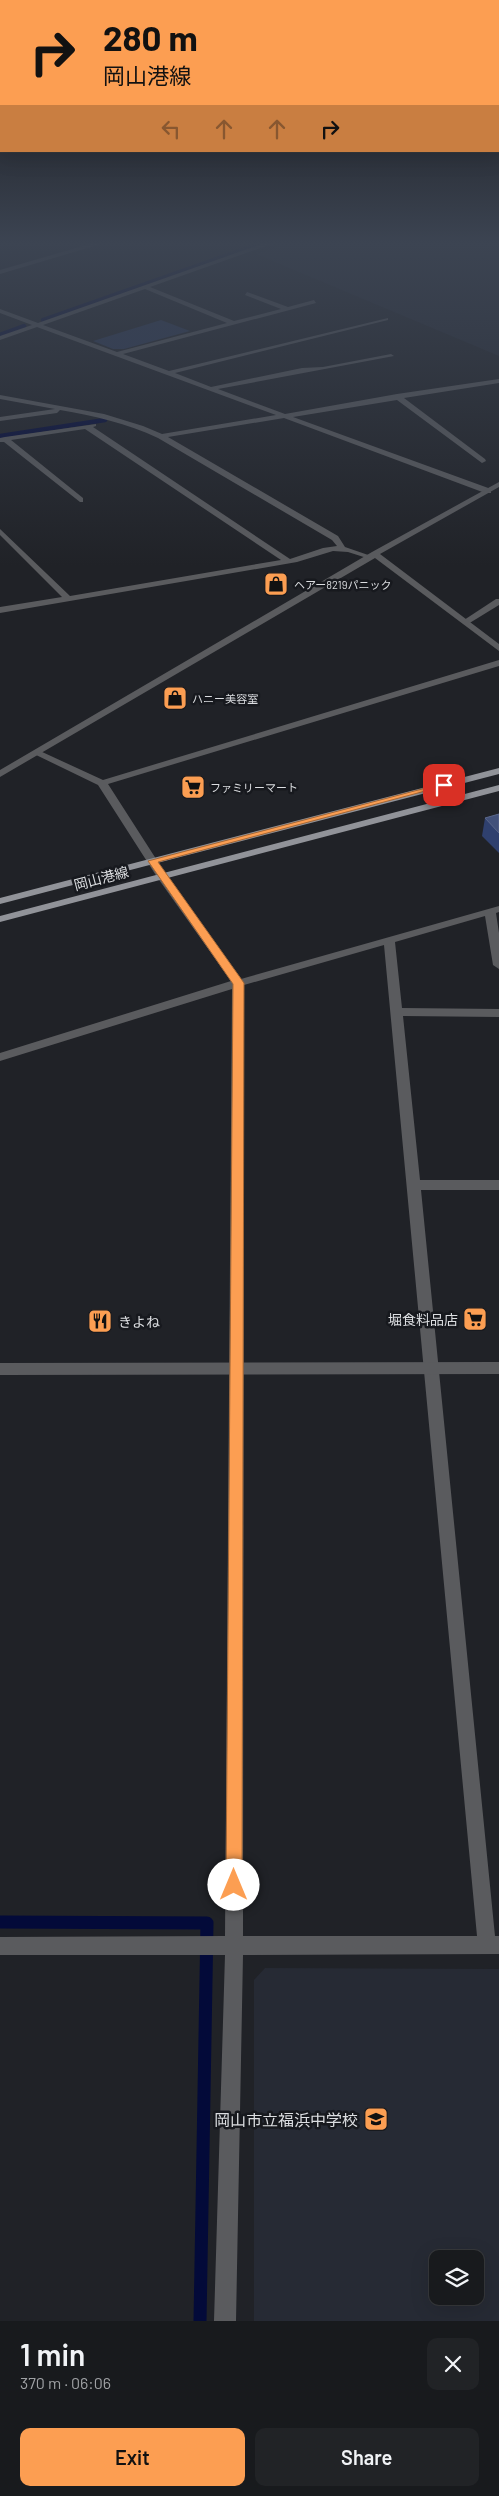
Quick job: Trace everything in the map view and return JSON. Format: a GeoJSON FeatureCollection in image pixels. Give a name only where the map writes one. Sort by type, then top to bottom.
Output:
{"type":"FeatureCollection","features":[{"type":"Feature","properties":{"kind":"main road","name":"岡山港線"},"geometry":{"type":"LineString","coordinates":[[0,901],[499,772]]}},
{"type":"Feature","properties":{"kind":"main road","name":"岡山港線"},"geometry":{"type":"LineString","coordinates":[[0,919],[499,788]]}},
{"type":"Feature","properties":{"kind":"street"},"geometry":{"type":"LineString","coordinates":[[104,349],[488,491]]}},
{"type":"Feature","properties":{"kind":"street"},"geometry":{"type":"LineString","coordinates":[[116,354],[134,349]]}},
{"type":"Feature","properties":{"kind":"street"},"geometry":{"type":"LineString","coordinates":[[168,373],[264,349]]}},
{"type":"Feature","properties":{"kind":"street"},"geometry":{"type":"LineString","coordinates":[[209,388],[302,370],[323,369],[391,356]]}},
{"type":"Feature","properties":{"kind":"street"},"geometry":{"type":"LineString","coordinates":[[161,436],[280,415],[499,381]]}},
{"type":"Feature","properties":{"kind":"street"},"geometry":{"type":"LineString","coordinates":[[397,396],[482,461]]}},
{"type":"Feature","properties":{"kind":"street"},"geometry":{"type":"LineString","coordinates":[[0,397],[121,421],[161,436],[335,538],[342,548]]}},
{"type":"Feature","properties":{"kind":"street"},"geometry":{"type":"LineString","coordinates":[[0,419],[67,409]]}},
{"type":"Feature","properties":{"kind":"street"},"geometry":{"type":"LineString","coordinates":[[2,440],[121,421]]}},
{"type":"Feature","properties":{"kind":"street"},"geometry":{"type":"LineString","coordinates":[[86,426],[288,561]]}},
{"type":"Feature","properties":{"kind":"street"},"geometry":{"type":"LineString","coordinates":[[2,440],[80,500]]}},
{"type":"Feature","properties":{"kind":"street"},"geometry":{"type":"LineString","coordinates":[[0,774],[372,555],[499,484]]}},
{"type":"Feature","properties":{"kind":"street"},"geometry":{"type":"LineString","coordinates":[[0,531],[68,598]]}},
{"type":"Feature","properties":{"kind":"street"},"geometry":{"type":"LineString","coordinates":[[0,610],[288,561],[326,548],[342,548],[372,555],[499,648]]}},
{"type":"Feature","properties":{"kind":"street"},"geometry":{"type":"LineString","coordinates":[[465,622],[499,601]]}},
{"type":"Feature","properties":{"kind":"street"},"geometry":{"type":"LineString","coordinates":[[102,783],[499,664]]}},
{"type":"Feature","properties":{"kind":"street"},"geometry":{"type":"LineString","coordinates":[[37,753],[102,783],[162,877],[238,983],[234,1945],[226,2321]]}},
{"type":"Feature","properties":{"kind":"street"},"geometry":{"type":"LineString","coordinates":[[1,1060],[238,983],[495,910],[499,965]]}},
{"type":"Feature","properties":{"kind":"street"},"geometry":{"type":"LineString","coordinates":[[0,1946],[207,1944],[493,1945],[431,1368],[416,1185],[389,940]]}},
{"type":"Feature","properties":{"kind":"street"},"geometry":{"type":"LineString","coordinates":[[397,1012],[499,1013]]}},
{"type":"Feature","properties":{"kind":"street"},"geometry":{"type":"LineString","coordinates":[[416,1185],[499,1185]]}},
{"type":"Feature","properties":{"kind":"street"},"geometry":{"type":"LineString","coordinates":[[0,1369],[499,1368]]}},
{"type":"Feature","properties":{"kind":"shaded area"},"geometry":{"type":"Polygon","coordinates":[[[483,349],[499,349],[499,356],[483,349]]]}},
{"type":"Feature","properties":{"kind":"shaded area","name":"岡山市立福浜中学校"},"geometry":{"type":"Polygon","coordinates":[[[265,1968],[499,1969],[499,2321],[254,2321],[254,1980],[265,1968]]]}},
{"type":"Feature","properties":{"kind":"building"},"geometry":{"type":"Polygon","coordinates":[[[499,814],[499,833],[485,818],[499,814]]]}},
{"type":"Feature","properties":{"kind":"waterway"},"geometry":{"type":"LineString","coordinates":[[0,436],[105,420]]}},
{"type":"Feature","properties":{"kind":"waterway"},"geometry":{"type":"LineString","coordinates":[[0,1922],[207,1923],[200,2321]]}},
{"type":"Feature","properties":{"kind":"place","name":"ヘアー8219パニック"},"geometry":{"type":"Point","coordinates":[276,584]}},
{"type":"Feature","properties":{"kind":"place","name":"ハニー美容室"},"geometry":{"type":"Point","coordinates":[175,698]}},
{"type":"Feature","properties":{"kind":"place","name":"ファミリーマート"},"geometry":{"type":"Point","coordinates":[193,787]}},
{"type":"Feature","properties":{"kind":"place","name":"堀食料品店"},"geometry":{"type":"Point","coordinates":[475,1319]}},
{"type":"Feature","properties":{"kind":"place","name":"きよね"},"geometry":{"type":"Point","coordinates":[100,1321]}},
{"type":"Feature","properties":{"kind":"place","name":"岡山市立福浜中学校"},"geometry":{"type":"Point","coordinates":[376,2119]}},
{"type":"Feature","properties":{"kind":"route"},"geometry":{"type":"LineString","coordinates":[[234,1885],[238,983],[152,861],[444,785]]}}]}
